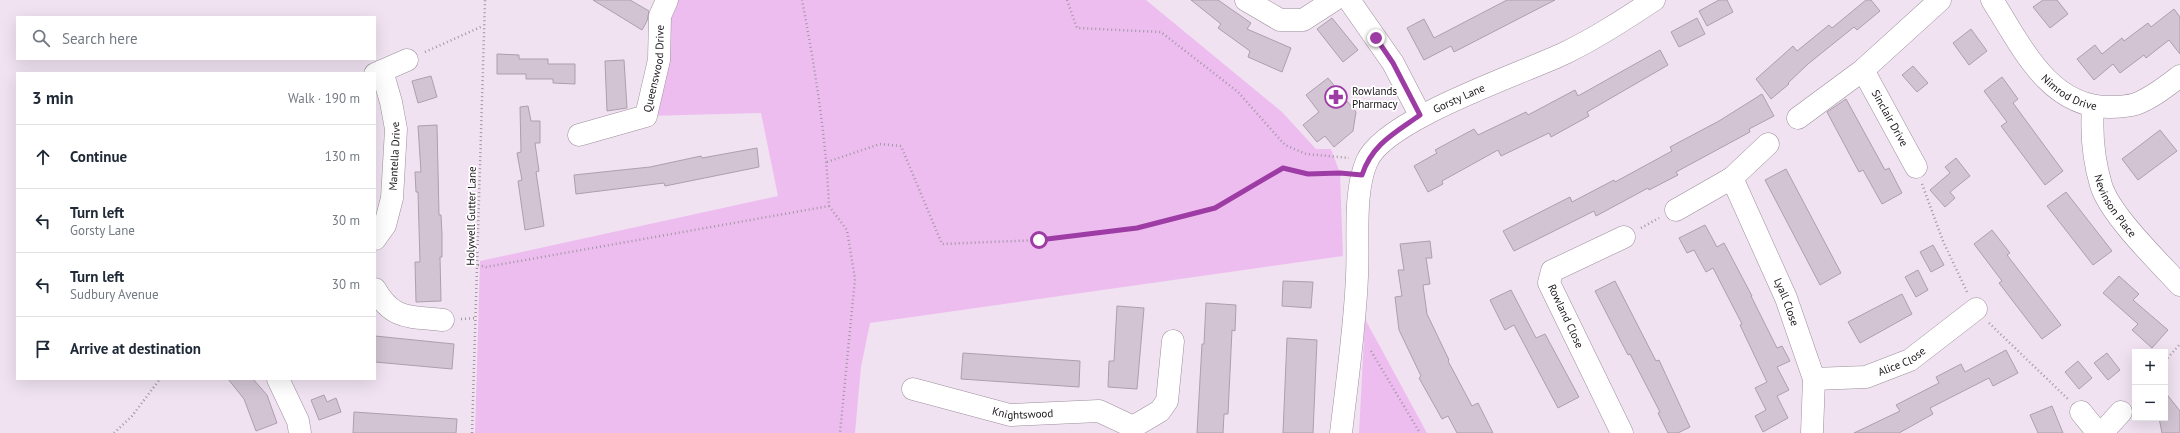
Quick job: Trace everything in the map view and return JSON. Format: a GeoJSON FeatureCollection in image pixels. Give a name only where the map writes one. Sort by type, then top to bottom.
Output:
{"type":"FeatureCollection","features":[{"type":"Feature","properties":{"kind":"street","name":"Queenswood Drive"},"geometry":{"type":"LineString","coordinates":[[579,136],[646,116],[659,60],[660,16],[666,0]]}},
{"type":"Feature","properties":{"kind":"street"},"geometry":{"type":"LineString","coordinates":[[1246,0],[1280,20],[1303,20],[1334,0]]}},
{"type":"Feature","properties":{"kind":"street"},"geometry":{"type":"LineString","coordinates":[[1348,0],[1393,63],[1420,115]]}},
{"type":"Feature","properties":{"kind":"street","name":"Gorsty Lane"},"geometry":{"type":"LineString","coordinates":[[1365,168],[1372,152],[1420,115],[1565,53],[1612,27],[1654,0]]}},
{"type":"Feature","properties":{"kind":"street"},"geometry":{"type":"LineString","coordinates":[[1798,118],[1863,70],[1940,0]]}},
{"type":"Feature","properties":{"kind":"street","name":"Nimrod Drive"},"geometry":{"type":"LineString","coordinates":[[1992,0],[2034,64],[2048,81],[2064,95],[2093,107],[2114,107],[2136,104],[2162,89],[2180,76]]}},
{"type":"Feature","properties":{"kind":"street","name":"Mantella Drive"},"geometry":{"type":"LineString","coordinates":[[376,238],[385,225],[392,198],[396,129],[391,102],[379,73],[407,60]]}},
{"type":"Feature","properties":{"kind":"street","name":"Sinclair Drive"},"geometry":{"type":"LineString","coordinates":[[1863,70],[1916,167]]}},
{"type":"Feature","properties":{"kind":"street","name":"Nevinson Place"},"geometry":{"type":"LineString","coordinates":[[2093,107],[2091,141],[2101,187],[2119,216],[2180,285]]}},
{"type":"Feature","properties":{"kind":"street"},"geometry":{"type":"LineString","coordinates":[[1676,210],[1732,178],[1768,144]]}},
{"type":"Feature","properties":{"kind":"street"},"geometry":{"type":"LineString","coordinates":[[1341,433],[1354,323],[1359,192],[1365,168]]}},
{"type":"Feature","properties":{"kind":"street","name":"Lyall Close"},"geometry":{"type":"LineString","coordinates":[[1732,178],[1786,298],[1814,379],[1812,433]]}},
{"type":"Feature","properties":{"kind":"street","name":"Rowland Close"},"geometry":{"type":"LineString","coordinates":[[1622,433],[1549,283],[1552,271],[1624,237]]}},
{"type":"Feature","properties":{"kind":"street"},"geometry":{"type":"LineString","coordinates":[[377,298],[399,315],[443,320]]}},
{"type":"Feature","properties":{"kind":"street","name":"Alice Close"},"geometry":{"type":"LineString","coordinates":[[1814,379],[1866,377],[1910,360],[1976,309]]}},
{"type":"Feature","properties":{"kind":"street","name":"Knightswood"},"geometry":{"type":"LineString","coordinates":[[913,389],[1010,415],[1099,411],[1132,430],[1160,411],[1166,401],[1173,340]]}},
{"type":"Feature","properties":{"kind":"street"},"geometry":{"type":"LineString","coordinates":[[278,380],[298,421],[300,433]]}},
{"type":"Feature","properties":{"kind":"street"},"geometry":{"type":"LineString","coordinates":[[2081,412],[2098,433]]}},
{"type":"Feature","properties":{"kind":"street"},"geometry":{"type":"LineString","coordinates":[[2102,433],[2122,412]]}},
{"type":"Feature","properties":{"kind":"path","name":"Holywell Gutter Lane"},"geometry":{"type":"LineString","coordinates":[[472,433],[478,265],[484,0]]}},
{"type":"Feature","properties":{"kind":"path"},"geometry":{"type":"LineString","coordinates":[[802,0],[815,67],[828,162],[829,206],[848,230],[855,279],[840,433]]}},
{"type":"Feature","properties":{"kind":"path"},"geometry":{"type":"LineString","coordinates":[[1067,0],[1078,28],[1161,32],[1238,92],[1285,144],[1306,154],[1365,168]]}},
{"type":"Feature","properties":{"kind":"path"},"geometry":{"type":"LineString","coordinates":[[407,60],[483,26]]}},
{"type":"Feature","properties":{"kind":"path"},"geometry":{"type":"LineString","coordinates":[[828,162],[880,144],[901,146],[942,244],[1039,240],[1137,228],[1215,208],[1283,168],[1308,174],[1340,173],[1365,168]]}},
{"type":"Feature","properties":{"kind":"path"},"geometry":{"type":"LineString","coordinates":[[1916,167],[1943,241],[1976,309],[2081,412]]}},
{"type":"Feature","properties":{"kind":"path"},"geometry":{"type":"LineString","coordinates":[[478,265],[486,267],[829,206]]}},
{"type":"Feature","properties":{"kind":"path"},"geometry":{"type":"LineString","coordinates":[[1624,237],[1676,210]]}},
{"type":"Feature","properties":{"kind":"path"},"geometry":{"type":"LineString","coordinates":[[1354,323],[1420,433]]}},
{"type":"Feature","properties":{"kind":"path"},"geometry":{"type":"LineString","coordinates":[[2168,358],[2180,344]]}},
{"type":"Feature","properties":{"kind":"path"},"geometry":{"type":"LineString","coordinates":[[114,433],[132,416],[159,380]]}},
{"type":"Feature","properties":{"kind":"shaded area"},"geometry":{"type":"Polygon","coordinates":[[[667,0],[1146,0],[1282,112],[1316,149],[1331,149],[1340,173],[1343,256],[870,323],[861,367],[855,433],[475,433],[480,261],[778,196],[761,113],[646,116],[667,0]]]}},
{"type":"Feature","properties":{"kind":"shaded area"},"geometry":{"type":"Polygon","coordinates":[[[1365,319],[1427,433],[1359,433],[1365,319]]]}},
{"type":"Feature","properties":{"kind":"building"},"geometry":{"type":"Polygon","coordinates":[[[593,0],[630,0],[649,11],[647,21],[642,30],[593,0]]]}},
{"type":"Feature","properties":{"kind":"building"},"geometry":{"type":"Polygon","coordinates":[[[1191,0],[1218,0],[1251,23],[1247,29],[1291,48],[1282,72],[1248,57],[1250,51],[1218,28],[1221,24],[1191,0]]]}},
{"type":"Feature","properties":{"kind":"building"},"geometry":{"type":"Polygon","coordinates":[[[1507,0],[1555,0],[1454,52],[1451,46],[1424,60],[1407,28],[1424,19],[1434,38],[1507,0]]]}},
{"type":"Feature","properties":{"kind":"building"},"geometry":{"type":"Polygon","coordinates":[[[1719,0],[1727,0],[1733,12],[1707,26],[1699,11],[1719,0]]]}},
{"type":"Feature","properties":{"kind":"building"},"geometry":{"type":"Polygon","coordinates":[[[1866,0],[1871,0],[1880,11],[1857,30],[1854,27],[1808,64],[1788,83],[1789,84],[1771,99],[1756,79],[1793,46],[1797,51],[1829,25],[1832,28],[1866,0]]]}},
{"type":"Feature","properties":{"kind":"building"},"geometry":{"type":"Polygon","coordinates":[[[2043,0],[2057,0],[2068,14],[2050,28],[2033,7],[2043,0]]]}},
{"type":"Feature","properties":{"kind":"building"},"geometry":{"type":"Polygon","coordinates":[[[2174,9],[2180,17],[2180,54],[2169,40],[2146,58],[2144,55],[2120,73],[2113,64],[2094,80],[2077,59],[2095,45],[2102,54],[2122,38],[2124,41],[2148,23],[2151,27],[2174,9]]]}},
{"type":"Feature","properties":{"kind":"building"},"geometry":{"type":"Polygon","coordinates":[[[1332,18],[1358,50],[1343,62],[1317,29],[1332,18]]]}},
{"type":"Feature","properties":{"kind":"building"},"geometry":{"type":"Polygon","coordinates":[[[1697,18],[1705,34],[1679,47],[1671,32],[1697,18]]]}},
{"type":"Feature","properties":{"kind":"building"},"geometry":{"type":"Polygon","coordinates":[[[1971,29],[1987,51],[1969,65],[1953,43],[1971,29]]]}},
{"type":"Feature","properties":{"kind":"building"},"geometry":{"type":"Polygon","coordinates":[[[1660,50],[1668,65],[1587,112],[1589,116],[1551,137],[1549,133],[1501,156],[1498,150],[1442,181],[1443,184],[1428,192],[1414,166],[1437,153],[1435,150],[1474,129],[1478,135],[1526,112],[1528,115],[1575,90],[1578,96],[1660,50]]]}},
{"type":"Feature","properties":{"kind":"building"},"geometry":{"type":"Polygon","coordinates":[[[497,54],[519,55],[519,59],[548,59],[548,64],[575,64],[575,84],[553,83],[553,79],[526,79],[526,74],[497,74],[497,54]]]}},
{"type":"Feature","properties":{"kind":"building"},"geometry":{"type":"Polygon","coordinates":[[[624,60],[627,108],[607,111],[605,61],[624,60]]]}},
{"type":"Feature","properties":{"kind":"building"},"geometry":{"type":"Polygon","coordinates":[[[1913,66],[1928,83],[1917,92],[1902,75],[1913,66]]]}},
{"type":"Feature","properties":{"kind":"building"},"geometry":{"type":"Polygon","coordinates":[[[431,76],[437,97],[418,103],[412,81],[431,76]]]}},
{"type":"Feature","properties":{"kind":"building"},"geometry":{"type":"Polygon","coordinates":[[[2002,77],[2018,99],[2013,103],[2063,171],[2045,185],[2001,126],[2007,122],[1984,91],[2002,77]]]}},
{"type":"Feature","properties":{"kind":"building"},"geometry":{"type":"Polygon","coordinates":[[[1328,78],[1356,112],[1353,131],[1334,147],[1325,136],[1317,142],[1303,125],[1319,112],[1306,95],[1328,78]]]}},
{"type":"Feature","properties":{"kind":"building"},"geometry":{"type":"Polygon","coordinates":[[[1762,94],[1774,116],[1749,129],[1750,132],[1676,172],[1678,175],[1649,190],[1648,188],[1596,216],[1594,211],[1514,251],[1503,231],[1570,197],[1572,202],[1614,180],[1615,182],[1672,151],[1670,147],[1719,121],[1762,94]]]}},
{"type":"Feature","properties":{"kind":"building"},"geometry":{"type":"Polygon","coordinates":[[[1846,99],[1885,170],[1889,168],[1902,193],[1882,204],[1863,170],[1859,172],[1827,112],[1846,99]]]}},
{"type":"Feature","properties":{"kind":"building"},"geometry":{"type":"Polygon","coordinates":[[[528,106],[531,121],[540,121],[540,143],[535,143],[539,171],[536,172],[544,226],[525,230],[518,181],[522,180],[517,153],[521,152],[520,107],[528,106]]]}},
{"type":"Feature","properties":{"kind":"building"},"geometry":{"type":"Polygon","coordinates":[[[437,125],[439,215],[441,215],[442,234],[442,257],[440,257],[441,301],[416,302],[415,262],[420,262],[418,192],[416,192],[415,172],[421,172],[418,126],[437,125]]]}},
{"type":"Feature","properties":{"kind":"building"},"geometry":{"type":"Polygon","coordinates":[[[2160,130],[2177,151],[2138,180],[2122,159],[2160,130]]]}},
{"type":"Feature","properties":{"kind":"building"},"geometry":{"type":"Polygon","coordinates":[[[757,148],[759,167],[665,186],[664,183],[576,194],[574,175],[650,167],[701,156],[702,158],[757,148]]]}},
{"type":"Feature","properties":{"kind":"building"},"geometry":{"type":"Polygon","coordinates":[[[1956,158],[1970,176],[1950,192],[1955,198],[1945,207],[1930,190],[1950,173],[1945,167],[1956,158]]]}},
{"type":"Feature","properties":{"kind":"building"},"geometry":{"type":"Polygon","coordinates":[[[1786,169],[1841,273],[1820,285],[1765,180],[1786,169]]]}},
{"type":"Feature","properties":{"kind":"building"},"geometry":{"type":"Polygon","coordinates":[[[2066,192],[2112,251],[2093,265],[2047,206],[2066,192]]]}},
{"type":"Feature","properties":{"kind":"building"},"geometry":{"type":"Polygon","coordinates":[[[1705,225],[1717,247],[1724,243],[1777,348],[1782,346],[1790,361],[1777,367],[1789,390],[1777,396],[1788,418],[1763,432],[1755,416],[1766,410],[1755,388],[1767,382],[1740,325],[1742,324],[1713,268],[1706,272],[1694,250],[1687,253],[1679,238],[1705,225]]]}},
{"type":"Feature","properties":{"kind":"building"},"geometry":{"type":"Polygon","coordinates":[[[1992,230],[2010,253],[2007,255],[2061,325],[2042,339],[1999,283],[2002,281],[1974,244],[1992,230]]]}},
{"type":"Feature","properties":{"kind":"building"},"geometry":{"type":"Polygon","coordinates":[[[1430,241],[1432,258],[1426,258],[1430,284],[1423,285],[1427,314],[1449,360],[1448,361],[1472,406],[1478,403],[1493,433],[1457,433],[1448,416],[1442,419],[1419,378],[1421,376],[1399,330],[1395,297],[1402,296],[1398,270],[1404,270],[1400,244],[1430,241]]]}},
{"type":"Feature","properties":{"kind":"building"},"geometry":{"type":"Polygon","coordinates":[[[1933,245],[1944,265],[1931,272],[1920,252],[1933,245]]]}},
{"type":"Feature","properties":{"kind":"building"},"geometry":{"type":"Polygon","coordinates":[[[1918,270],[1928,290],[1916,297],[1905,277],[1918,270]]]}},
{"type":"Feature","properties":{"kind":"building"},"geometry":{"type":"Polygon","coordinates":[[[2119,276],[2139,294],[2133,300],[2168,330],[2152,348],[2132,330],[2138,324],[2103,293],[2119,276]]]}},
{"type":"Feature","properties":{"kind":"building"},"geometry":{"type":"Polygon","coordinates":[[[1283,281],[1313,282],[1311,308],[1282,306],[1283,281]]]}},
{"type":"Feature","properties":{"kind":"building"},"geometry":{"type":"Polygon","coordinates":[[[1615,281],[1656,361],[1659,360],[1690,427],[1678,433],[1668,433],[1658,413],[1660,412],[1630,354],[1628,355],[1595,291],[1615,281]]]}},
{"type":"Feature","properties":{"kind":"building"},"geometry":{"type":"Polygon","coordinates":[[[1511,290],[1536,338],[1545,334],[1579,397],[1558,408],[1514,325],[1505,330],[1490,300],[1511,290]]]}},
{"type":"Feature","properties":{"kind":"building"},"geometry":{"type":"Polygon","coordinates":[[[1902,294],[1912,314],[1860,343],[1848,322],[1902,294]]]}},
{"type":"Feature","properties":{"kind":"building"},"geometry":{"type":"Polygon","coordinates":[[[1206,303],[1236,305],[1235,331],[1232,330],[1228,414],[1224,414],[1223,433],[1197,433],[1206,303]]]}},
{"type":"Feature","properties":{"kind":"building"},"geometry":{"type":"Polygon","coordinates":[[[1117,306],[1144,308],[1137,389],[1108,387],[1109,361],[1114,361],[1117,306]]]}},
{"type":"Feature","properties":{"kind":"building"},"geometry":{"type":"Polygon","coordinates":[[[376,336],[454,344],[452,369],[376,362],[376,336]]]}},
{"type":"Feature","properties":{"kind":"building"},"geometry":{"type":"Polygon","coordinates":[[[1287,338],[1317,340],[1313,433],[1283,433],[1287,338]]]}},
{"type":"Feature","properties":{"kind":"building"},"geometry":{"type":"Polygon","coordinates":[[[2006,350],[2018,373],[1993,386],[1989,378],[1930,408],[1933,414],[1899,433],[1854,433],[1900,411],[1896,405],[1939,383],[1936,377],[1961,364],[1965,372],[2006,350]]]}},
{"type":"Feature","properties":{"kind":"building"},"geometry":{"type":"Polygon","coordinates":[[[963,353],[1080,361],[1079,387],[961,379],[963,353]]]}},
{"type":"Feature","properties":{"kind":"building"},"geometry":{"type":"Polygon","coordinates":[[[2107,353],[2120,370],[2108,380],[2094,363],[2107,353]]]}},
{"type":"Feature","properties":{"kind":"building"},"geometry":{"type":"Polygon","coordinates":[[[2078,361],[2092,378],[2079,389],[2065,372],[2078,361]]]}},
{"type":"Feature","properties":{"kind":"building"},"geometry":{"type":"Polygon","coordinates":[[[229,380],[254,380],[267,395],[277,423],[256,431],[244,399],[229,380]]]}},
{"type":"Feature","properties":{"kind":"building"},"geometry":{"type":"Polygon","coordinates":[[[324,395],[327,402],[336,398],[341,412],[319,420],[311,400],[324,395]]]}},
{"type":"Feature","properties":{"kind":"building"},"geometry":{"type":"Polygon","coordinates":[[[2168,396],[2180,411],[2180,433],[2162,433],[2160,421],[2168,421],[2168,396]]]}},
{"type":"Feature","properties":{"kind":"building"},"geometry":{"type":"Polygon","coordinates":[[[2052,406],[2063,433],[2038,433],[2030,415],[2052,406]]]}},
{"type":"Feature","properties":{"kind":"building"},"geometry":{"type":"Polygon","coordinates":[[[354,412],[457,419],[456,433],[353,433],[354,412]]]}},
{"type":"Feature","properties":{"kind":"place","name":"Rowlands Pharmacy"},"geometry":{"type":"Point","coordinates":[1336,97]}},
{"type":"Feature","properties":{"kind":"route"},"geometry":{"type":"LineString","coordinates":[[1039,240],[1137,228],[1215,208],[1283,168],[1308,174],[1340,173],[1362,175],[1367,160],[1372,152],[1420,115],[1393,63],[1376,38]]}}]}
